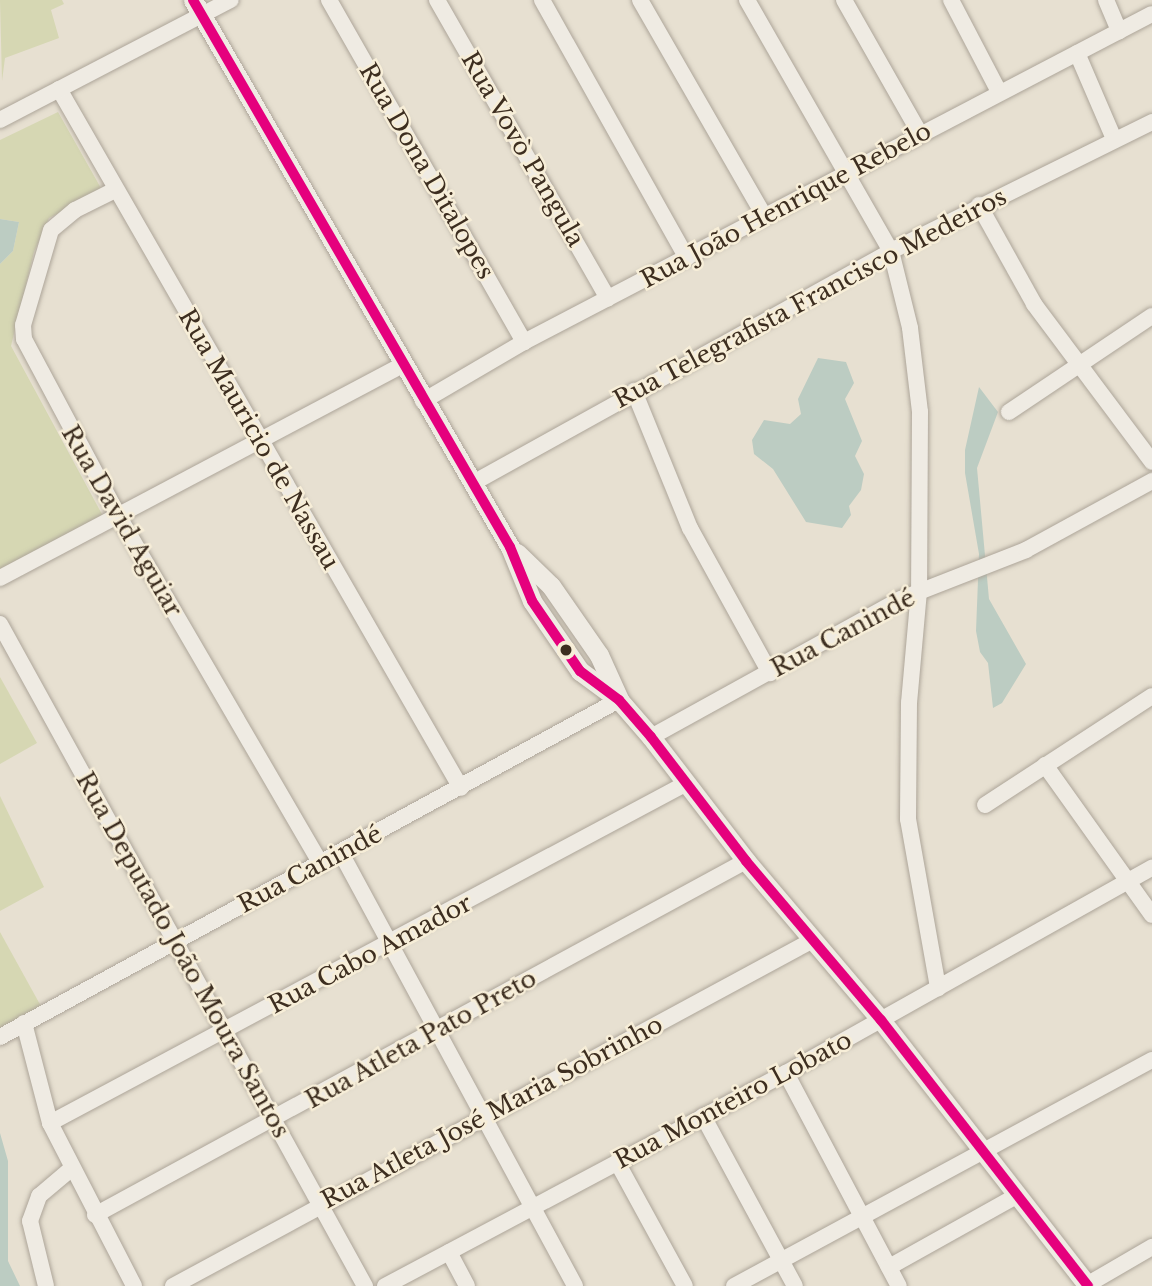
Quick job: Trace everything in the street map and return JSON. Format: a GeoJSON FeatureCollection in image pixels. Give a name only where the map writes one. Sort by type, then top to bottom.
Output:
{"type":"FeatureCollection","features":[{"type":"Feature","properties":{"kind":"street"},"geometry":{"type":"LineString","coordinates":[[0,120],[60,89],[198,8],[231,0]]}},
{"type":"Feature","properties":{"kind":"street","name":"Rua Dona Ditalopes"},"geometry":{"type":"LineString","coordinates":[[329,0],[524,342]]}},
{"type":"Feature","properties":{"kind":"street","name":"Rua Vovò Pangula"},"geometry":{"type":"LineString","coordinates":[[437,0],[608,299]]}},
{"type":"Feature","properties":{"kind":"street"},"geometry":{"type":"LineString","coordinates":[[542,0],[687,257]]}},
{"type":"Feature","properties":{"kind":"street"},"geometry":{"type":"LineString","coordinates":[[640,0],[764,216]]}},
{"type":"Feature","properties":{"kind":"street"},"geometry":{"type":"LineString","coordinates":[[747,0],[848,171],[891,251],[910,328],[920,412],[919,591],[909,703],[908,819],[938,988]]}},
{"type":"Feature","properties":{"kind":"street"},"geometry":{"type":"LineString","coordinates":[[844,0],[920,134]]}},
{"type":"Feature","properties":{"kind":"street"},"geometry":{"type":"LineString","coordinates":[[951,0],[999,92]]}},
{"type":"Feature","properties":{"kind":"street"},"geometry":{"type":"LineString","coordinates":[[1106,0],[1119,32]]}},
{"type":"Feature","properties":{"kind":"street"},"geometry":{"type":"LineString","coordinates":[[198,8],[401,366],[510,547],[532,601],[580,671],[620,700],[651,737],[811,941],[881,1020],[1087,1286],[1152,1247]]}},
{"type":"Feature","properties":{"kind":"street","name":"Rua João Henrique Rebelo"},"geometry":{"type":"LineString","coordinates":[[423,401],[524,342],[1152,14]]}},
{"type":"Feature","properties":{"kind":"street"},"geometry":{"type":"LineString","coordinates":[[1077,54],[1114,139]]}},
{"type":"Feature","properties":{"kind":"street","name":"Rua Mauricio de Nassau"},"geometry":{"type":"LineString","coordinates":[[60,89],[115,190],[461,788]]}},
{"type":"Feature","properties":{"kind":"street","name":"Rua Telegrafista Francisco Medeiros"},"geometry":{"type":"LineString","coordinates":[[473,483],[634,391],[891,251],[979,205],[1152,122]]}},
{"type":"Feature","properties":{"kind":"street","name":"Rua David Aguiar"},"geometry":{"type":"LineString","coordinates":[[115,190],[75,210],[51,230],[23,325],[24,339],[40,377],[119,517],[321,864]]}},
{"type":"Feature","properties":{"kind":"street"},"geometry":{"type":"LineString","coordinates":[[979,205],[1034,304],[1152,462]]}},
{"type":"Feature","properties":{"kind":"street"},"geometry":{"type":"LineString","coordinates":[[1009,412],[1152,316]]}},
{"type":"Feature","properties":{"kind":"street"},"geometry":{"type":"LineString","coordinates":[[0,578],[401,366]]}},
{"type":"Feature","properties":{"kind":"street"},"geometry":{"type":"LineString","coordinates":[[634,391],[690,528],[770,673]]}},
{"type":"Feature","properties":{"kind":"street","name":"Rua Canindé"},"geometry":{"type":"LineString","coordinates":[[651,737],[919,591],[1000,563],[1152,481]]}},
{"type":"Feature","properties":{"kind":"street","name":"Rua Deputado João Moura Santos"},"geometry":{"type":"LineString","coordinates":[[0,624],[365,1286]]}},
{"type":"Feature","properties":{"kind":"street"},"geometry":{"type":"LineString","coordinates":[[985,805],[1152,696]]}},
{"type":"Feature","properties":{"kind":"street","name":"Rua Canindé"},"geometry":{"type":"LineString","coordinates":[[0,1037],[620,700]]}},
{"type":"Feature","properties":{"kind":"street"},"geometry":{"type":"LineString","coordinates":[[1045,765],[1125,882],[1152,915]]}},
{"type":"Feature","properties":{"kind":"street","name":"Rua Cabo Amador"},"geometry":{"type":"LineString","coordinates":[[50,1123],[224,1033],[687,783]]}},
{"type":"Feature","properties":{"kind":"street"},"geometry":{"type":"LineString","coordinates":[[341,853],[437,1030],[481,1118],[575,1286]]}},
{"type":"Feature","properties":{"kind":"street","name":"Rua Atleta Pato Preto"},"geometry":{"type":"LineString","coordinates":[[95,1215],[746,861]]}},
{"type":"Feature","properties":{"kind":"street","name":"Rua Monteiro Lobato"},"geometry":{"type":"LineString","coordinates":[[385,1286],[786,1073],[1152,868]]}},
{"type":"Feature","properties":{"kind":"street","name":"Rua Atleta José Maria Sobrinho"},"geometry":{"type":"LineString","coordinates":[[173,1286],[320,1204],[811,941]]}},
{"type":"Feature","properties":{"kind":"street"},"geometry":{"type":"LineString","coordinates":[[24,1023],[50,1123],[71,1169],[134,1286]]}},
{"type":"Feature","properties":{"kind":"street"},"geometry":{"type":"LineString","coordinates":[[734,1286],[1152,1060]]}},
{"type":"Feature","properties":{"kind":"street"},"geometry":{"type":"LineString","coordinates":[[786,1073],[899,1286]]}},
{"type":"Feature","properties":{"kind":"street"},"geometry":{"type":"LineString","coordinates":[[703,1116],[795,1286]]}},
{"type":"Feature","properties":{"kind":"street"},"geometry":{"type":"LineString","coordinates":[[617,1162],[685,1286]]}},
{"type":"Feature","properties":{"kind":"street"},"geometry":{"type":"LineString","coordinates":[[46,1286],[30,1221],[39,1196],[71,1169]]}},
{"type":"Feature","properties":{"kind":"street"},"geometry":{"type":"LineString","coordinates":[[889,1267],[1018,1195]]}},
{"type":"Feature","properties":{"kind":"street"},"geometry":{"type":"LineString","coordinates":[[449,1252],[467,1286]]}},
{"type":"Feature","properties":{"kind":"green space"},"geometry":{"type":"Polygon","coordinates":[[[0,0],[62,0],[64,4],[51,10],[59,38],[5,58],[2,81],[0,0]]]}},
{"type":"Feature","properties":{"kind":"green space"},"geometry":{"type":"Polygon","coordinates":[[[58,112],[102,190],[49,218],[34,252],[11,346],[104,518],[0,574],[0,264],[13,251],[19,222],[0,219],[0,140],[58,112]]]}},
{"type":"Feature","properties":{"kind":"green space"},"geometry":{"type":"Polygon","coordinates":[[[0,677],[37,743],[0,764],[0,677]]]}},
{"type":"Feature","properties":{"kind":"green space"},"geometry":{"type":"Polygon","coordinates":[[[0,796],[44,887],[0,911],[0,796]]]}},
{"type":"Feature","properties":{"kind":"green space"},"geometry":{"type":"Polygon","coordinates":[[[0,932],[42,1008],[0,1031],[0,932]]]}},
{"type":"Feature","properties":{"kind":"shaded area"},"geometry":{"type":"Polygon","coordinates":[[[0,219],[19,222],[13,251],[0,264],[0,219]]]}},
{"type":"Feature","properties":{"kind":"shaded area"},"geometry":{"type":"Polygon","coordinates":[[[818,358],[846,362],[854,383],[845,399],[862,441],[855,456],[864,474],[861,490],[849,506],[851,515],[842,528],[806,522],[773,469],[754,454],[752,440],[764,420],[790,424],[801,414],[798,399],[818,358]]]}},
{"type":"Feature","properties":{"kind":"shaded area"},"geometry":{"type":"Polygon","coordinates":[[[979,387],[998,412],[977,468],[989,599],[1026,664],[1002,703],[993,708],[988,663],[980,652],[976,631],[979,554],[965,473],[965,450],[979,387]]]}},
{"type":"Feature","properties":{"kind":"shaded area"},"geometry":{"type":"Polygon","coordinates":[[[0,1133],[8,1161],[8,1261],[20,1286],[0,1286],[0,1133]]]}},
{"type":"Feature","properties":{"kind":"transit line"},"geometry":{"type":"LineString","coordinates":[[193,0],[510,547],[532,601],[580,671],[619,700],[651,737],[746,861],[881,1020],[1088,1286]]}}]}
